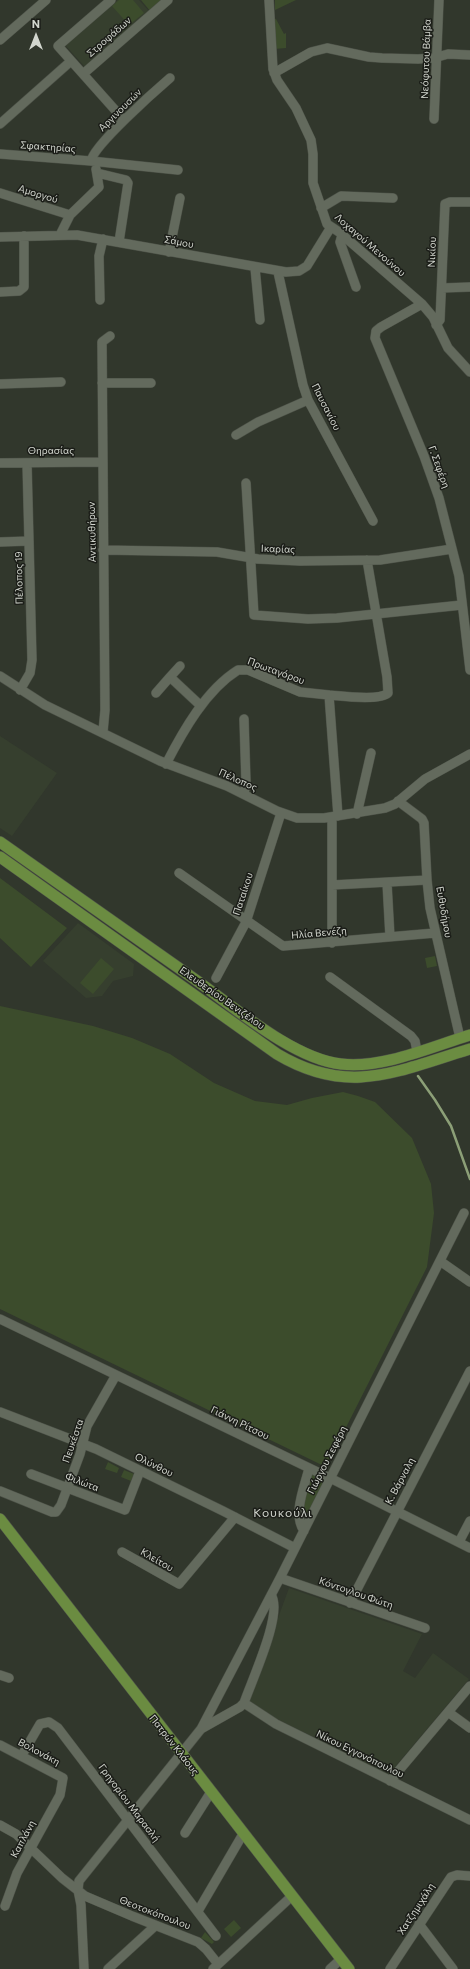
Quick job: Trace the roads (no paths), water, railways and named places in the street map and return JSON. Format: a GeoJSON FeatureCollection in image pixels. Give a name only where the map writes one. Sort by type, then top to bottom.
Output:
{"type":"FeatureCollection","features":[{"type":"Feature","properties":{"kind":"main road","name":"Ελευθερίου Βενιζέλου"},"geometry":{"type":"LineString","coordinates":[[0,842],[300,1052],[320,1060],[341,1064],[365,1065],[388,1060],[465,1036]]}},
{"type":"Feature","properties":{"kind":"main road","name":"Ελευθερίου Βενιζέλου"},"geometry":{"type":"LineString","coordinates":[[0,857],[199,997],[277,1054],[297,1066],[318,1073],[341,1078],[368,1077],[389,1073],[470,1048]]}},
{"type":"Feature","properties":{"kind":"main road","name":"Πατρών Κλάους"},"geometry":{"type":"LineString","coordinates":[[0,1519],[349,1969]]}},
{"type":"Feature","properties":{"kind":"street"},"geometry":{"type":"LineString","coordinates":[[0,40],[46,0]]}},
{"type":"Feature","properties":{"kind":"street"},"geometry":{"type":"LineString","coordinates":[[111,0],[58,46],[124,120]]}},
{"type":"Feature","properties":{"kind":"street","name":"Στροφάδων"},"geometry":{"type":"LineString","coordinates":[[83,74],[168,0]]}},
{"type":"Feature","properties":{"kind":"street","name":"Λοχαγού Μενούνου"},"geometry":{"type":"LineString","coordinates":[[269,0],[271,50],[274,73],[292,101],[310,140],[313,154],[312,179],[326,222],[422,304],[431,315],[448,348],[470,372]]}},
{"type":"Feature","properties":{"kind":"street","name":"Νεόφυτου Βάμβα"},"geometry":{"type":"LineString","coordinates":[[434,119],[439,0]]}},
{"type":"Feature","properties":{"kind":"street"},"geometry":{"type":"LineString","coordinates":[[274,73],[311,52],[327,48],[369,57],[418,59],[450,54],[470,55]]}},
{"type":"Feature","properties":{"kind":"street"},"geometry":{"type":"LineString","coordinates":[[0,124],[71,61]]}},
{"type":"Feature","properties":{"kind":"street","name":"Αργινουσών"},"geometry":{"type":"LineString","coordinates":[[93,161],[95,151],[143,101],[170,78]]}},
{"type":"Feature","properties":{"kind":"street","name":"Σφακτηρίας"},"geometry":{"type":"LineString","coordinates":[[0,154],[93,161],[178,170]]}},
{"type":"Feature","properties":{"kind":"street"},"geometry":{"type":"LineString","coordinates":[[60,235],[70,215],[98,189],[100,184],[93,161]]}},
{"type":"Feature","properties":{"kind":"street"},"geometry":{"type":"LineString","coordinates":[[97,173],[126,180],[128,182],[119,242]]}},
{"type":"Feature","properties":{"kind":"street","name":"Αμοργού"},"geometry":{"type":"LineString","coordinates":[[0,193],[70,215]]}},
{"type":"Feature","properties":{"kind":"street"},"geometry":{"type":"LineString","coordinates":[[321,208],[341,196],[393,198]]}},
{"type":"Feature","properties":{"kind":"street"},"geometry":{"type":"LineString","coordinates":[[169,252],[180,198]]}},
{"type":"Feature","properties":{"kind":"street","name":"Νικίου"},"geometry":{"type":"LineString","coordinates":[[436,325],[440,322],[445,204],[450,202],[470,202]]}},
{"type":"Feature","properties":{"kind":"street","name":"Σάμου"},"geometry":{"type":"LineString","coordinates":[[0,237],[77,235],[278,272],[295,272],[304,268],[317,251],[331,227]]}},
{"type":"Feature","properties":{"kind":"street"},"geometry":{"type":"LineString","coordinates":[[342,235],[340,242],[356,287]]}},
{"type":"Feature","properties":{"kind":"street"},"geometry":{"type":"LineString","coordinates":[[0,292],[19,291],[24,287],[24,236]]}},
{"type":"Feature","properties":{"kind":"street"},"geometry":{"type":"LineString","coordinates":[[100,300],[99,256],[102,239]]}},
{"type":"Feature","properties":{"kind":"street"},"geometry":{"type":"LineString","coordinates":[[255,268],[260,320]]}},
{"type":"Feature","properties":{"kind":"street","name":"Παυσανίου"},"geometry":{"type":"LineString","coordinates":[[278,272],[303,385],[308,400],[374,521]]}},
{"type":"Feature","properties":{"kind":"street"},"geometry":{"type":"LineString","coordinates":[[442,288],[470,288]]}},
{"type":"Feature","properties":{"kind":"street","name":"Γ. Σεφέρη"},"geometry":{"type":"LineString","coordinates":[[422,304],[381,327],[376,331],[375,338],[430,472],[459,576],[470,670]]}},
{"type":"Feature","properties":{"kind":"street","name":"Αντικυθήρων"},"geometry":{"type":"LineString","coordinates":[[103,732],[105,710],[102,342],[110,336]]}},
{"type":"Feature","properties":{"kind":"street"},"geometry":{"type":"LineString","coordinates":[[0,384],[61,382]]}},
{"type":"Feature","properties":{"kind":"street"},"geometry":{"type":"LineString","coordinates":[[102,383],[151,383]]}},
{"type":"Feature","properties":{"kind":"street"},"geometry":{"type":"LineString","coordinates":[[236,435],[258,422],[308,400]]}},
{"type":"Feature","properties":{"kind":"street","name":"Πέλοπος 19"},"geometry":{"type":"LineString","coordinates":[[20,690],[30,673],[32,664],[27,462]]}},
{"type":"Feature","properties":{"kind":"street","name":"Θηρασίας"},"geometry":{"type":"LineString","coordinates":[[0,463],[102,462]]}},
{"type":"Feature","properties":{"kind":"street"},"geometry":{"type":"LineString","coordinates":[[246,483],[254,615],[323,619],[376,615],[462,605]]}},
{"type":"Feature","properties":{"kind":"street"},"geometry":{"type":"LineString","coordinates":[[0,542],[29,541]]}},
{"type":"Feature","properties":{"kind":"street","name":"Ικαρίας"},"geometry":{"type":"LineString","coordinates":[[103,550],[216,552],[274,560],[367,560],[386,559],[452,549]]}},
{"type":"Feature","properties":{"kind":"street"},"geometry":{"type":"LineString","coordinates":[[332,942],[332,885],[335,817],[329,695],[373,697],[388,694],[387,677],[367,560]]}},
{"type":"Feature","properties":{"kind":"street"},"geometry":{"type":"LineString","coordinates":[[156,693],[180,666]]}},
{"type":"Feature","properties":{"kind":"street","name":"Πρωταγόρου"},"geometry":{"type":"LineString","coordinates":[[166,764],[183,732],[202,706],[223,682],[240,669],[248,670],[300,692],[329,695]]}},
{"type":"Feature","properties":{"kind":"street","name":"Πέλοπος"},"geometry":{"type":"LineString","coordinates":[[0,676],[45,705],[166,764],[227,786],[281,813],[302,818],[335,817],[385,808],[398,801],[425,779],[470,754]]}},
{"type":"Feature","properties":{"kind":"street"},"geometry":{"type":"LineString","coordinates":[[170,677],[202,706]]}},
{"type":"Feature","properties":{"kind":"street"},"geometry":{"type":"LineString","coordinates":[[244,719],[246,783],[244,794]]}},
{"type":"Feature","properties":{"kind":"street"},"geometry":{"type":"LineString","coordinates":[[357,814],[371,753]]}},
{"type":"Feature","properties":{"kind":"street","name":"Ευθυδήμου"},"geometry":{"type":"LineString","coordinates":[[398,801],[423,820],[427,880],[436,933],[465,1036]]}},
{"type":"Feature","properties":{"kind":"street","name":"Παταίκου"},"geometry":{"type":"LineString","coordinates":[[216,978],[246,922],[281,813]]}},
{"type":"Feature","properties":{"kind":"street","name":"Ηλία Βενέζη"},"geometry":{"type":"LineString","coordinates":[[179,873],[246,922],[283,946],[436,933]]}},
{"type":"Feature","properties":{"kind":"street"},"geometry":{"type":"LineString","coordinates":[[332,885],[427,880]]}},
{"type":"Feature","properties":{"kind":"street"},"geometry":{"type":"LineString","coordinates":[[387,883],[390,937]]}},
{"type":"Feature","properties":{"kind":"street"},"geometry":{"type":"LineString","coordinates":[[330,977],[410,1036],[415,1041],[418,1051]]}},
{"type":"Feature","properties":{"kind":"street","name":"Γιώργου Σεφέρη"},"geometry":{"type":"LineString","coordinates":[[78,1890],[79,1881],[84,1874],[128,1822],[201,1729],[304,1531],[464,1213]]}},
{"type":"Feature","properties":{"kind":"street"},"geometry":{"type":"LineString","coordinates":[[440,1262],[470,1282]]}},
{"type":"Feature","properties":{"kind":"street","name":"Γιάννη Ρίτσου"},"geometry":{"type":"LineString","coordinates":[[0,1319],[330,1478],[470,1548]]}},
{"type":"Feature","properties":{"kind":"street","name":"Κ. Βάρναλη"},"geometry":{"type":"LineString","coordinates":[[350,1603],[396,1511],[470,1372]]}},
{"type":"Feature","properties":{"kind":"street","name":"Πευκέστα"},"geometry":{"type":"LineString","coordinates":[[0,1491],[52,1512],[56,1512],[67,1488],[88,1426],[116,1375]]}},
{"type":"Feature","properties":{"kind":"street","name":"Ολύνθου"},"geometry":{"type":"LineString","coordinates":[[0,1412],[83,1444],[235,1517],[295,1548]]}},
{"type":"Feature","properties":{"kind":"street"},"geometry":{"type":"LineString","coordinates":[[304,1531],[300,1524],[299,1511],[309,1468]]}},
{"type":"Feature","properties":{"kind":"street","name":"Φιλώτα"},"geometry":{"type":"LineString","coordinates":[[31,1474],[124,1510],[140,1471]]}},
{"type":"Feature","properties":{"kind":"street","name":"Κλείτου"},"geometry":{"type":"LineString","coordinates":[[122,1552],[177,1584],[181,1582],[235,1517]]}},
{"type":"Feature","properties":{"kind":"street"},"geometry":{"type":"LineString","coordinates":[[459,1542],[470,1522]]}},
{"type":"Feature","properties":{"kind":"street","name":"Κόντογλου Φώτη"},"geometry":{"type":"LineString","coordinates":[[280,1578],[424,1628]]}},
{"type":"Feature","properties":{"kind":"street"},"geometry":{"type":"LineString","coordinates":[[201,1729],[240,1707],[244,1702],[274,1619],[275,1604],[271,1595]]}},
{"type":"Feature","properties":{"kind":"street"},"geometry":{"type":"LineString","coordinates":[[390,1781],[470,1686]]}},
{"type":"Feature","properties":{"kind":"street","name":"Νίκου Εγγονόπουλου"},"geometry":{"type":"LineString","coordinates":[[244,1702],[276,1724],[470,1820]]}},
{"type":"Feature","properties":{"kind":"street"},"geometry":{"type":"LineString","coordinates":[[448,1712],[470,1728]]}},
{"type":"Feature","properties":{"kind":"street","name":"Γρηγορίου Μαρασλή"},"geometry":{"type":"LineString","coordinates":[[22,1755],[40,1724],[45,1722],[54,1724],[128,1822],[198,1910],[216,1936]]}},
{"type":"Feature","properties":{"kind":"street","name":"Βολονάκη"},"geometry":{"type":"LineString","coordinates":[[0,1745],[57,1774],[63,1778],[62,1783]]}},
{"type":"Feature","properties":{"kind":"street","name":"Καπλάνη"},"geometry":{"type":"LineString","coordinates":[[5,1906],[17,1873],[60,1795],[62,1783]]}},
{"type":"Feature","properties":{"kind":"street"},"geometry":{"type":"LineString","coordinates":[[185,1833],[211,1792]]}},
{"type":"Feature","properties":{"kind":"street","name":"Θεοτοκόπουλου"},"geometry":{"type":"LineString","coordinates":[[0,1825],[16,1834],[78,1890],[94,1900],[155,1926],[198,1942],[206,1949],[215,1967]]}},
{"type":"Feature","properties":{"kind":"street"},"geometry":{"type":"LineString","coordinates":[[198,1910],[244,1834]]}},
{"type":"Feature","properties":{"kind":"street","name":"Χατζημιχάλη"},"geometry":{"type":"LineString","coordinates":[[390,1969],[451,1877],[457,1875],[470,1876]]}},
{"type":"Feature","properties":{"kind":"street"},"geometry":{"type":"LineString","coordinates":[[78,1890],[81,1905],[84,1969]]}},
{"type":"Feature","properties":{"kind":"street"},"geometry":{"type":"LineString","coordinates":[[215,1967],[292,1896]]}},
{"type":"Feature","properties":{"kind":"street"},"geometry":{"type":"LineString","coordinates":[[419,1924],[453,1969]]}},
{"type":"Feature","properties":{"kind":"street"},"geometry":{"type":"LineString","coordinates":[[108,1969],[155,1926]]}},
{"type":"Feature","properties":{"kind":"street"},"geometry":{"type":"LineString","coordinates":[[330,1969],[341,1959]]}},
{"type":"Feature","properties":{"kind":"waterway"},"geometry":{"type":"LineString","coordinates":[[418,1076],[451,1126],[470,1179]]}},
{"type":"Feature","properties":{"kind":"district","name":"Κουκούλι"},"geometry":{"type":"Point","coordinates":[283,1513]}}]}
